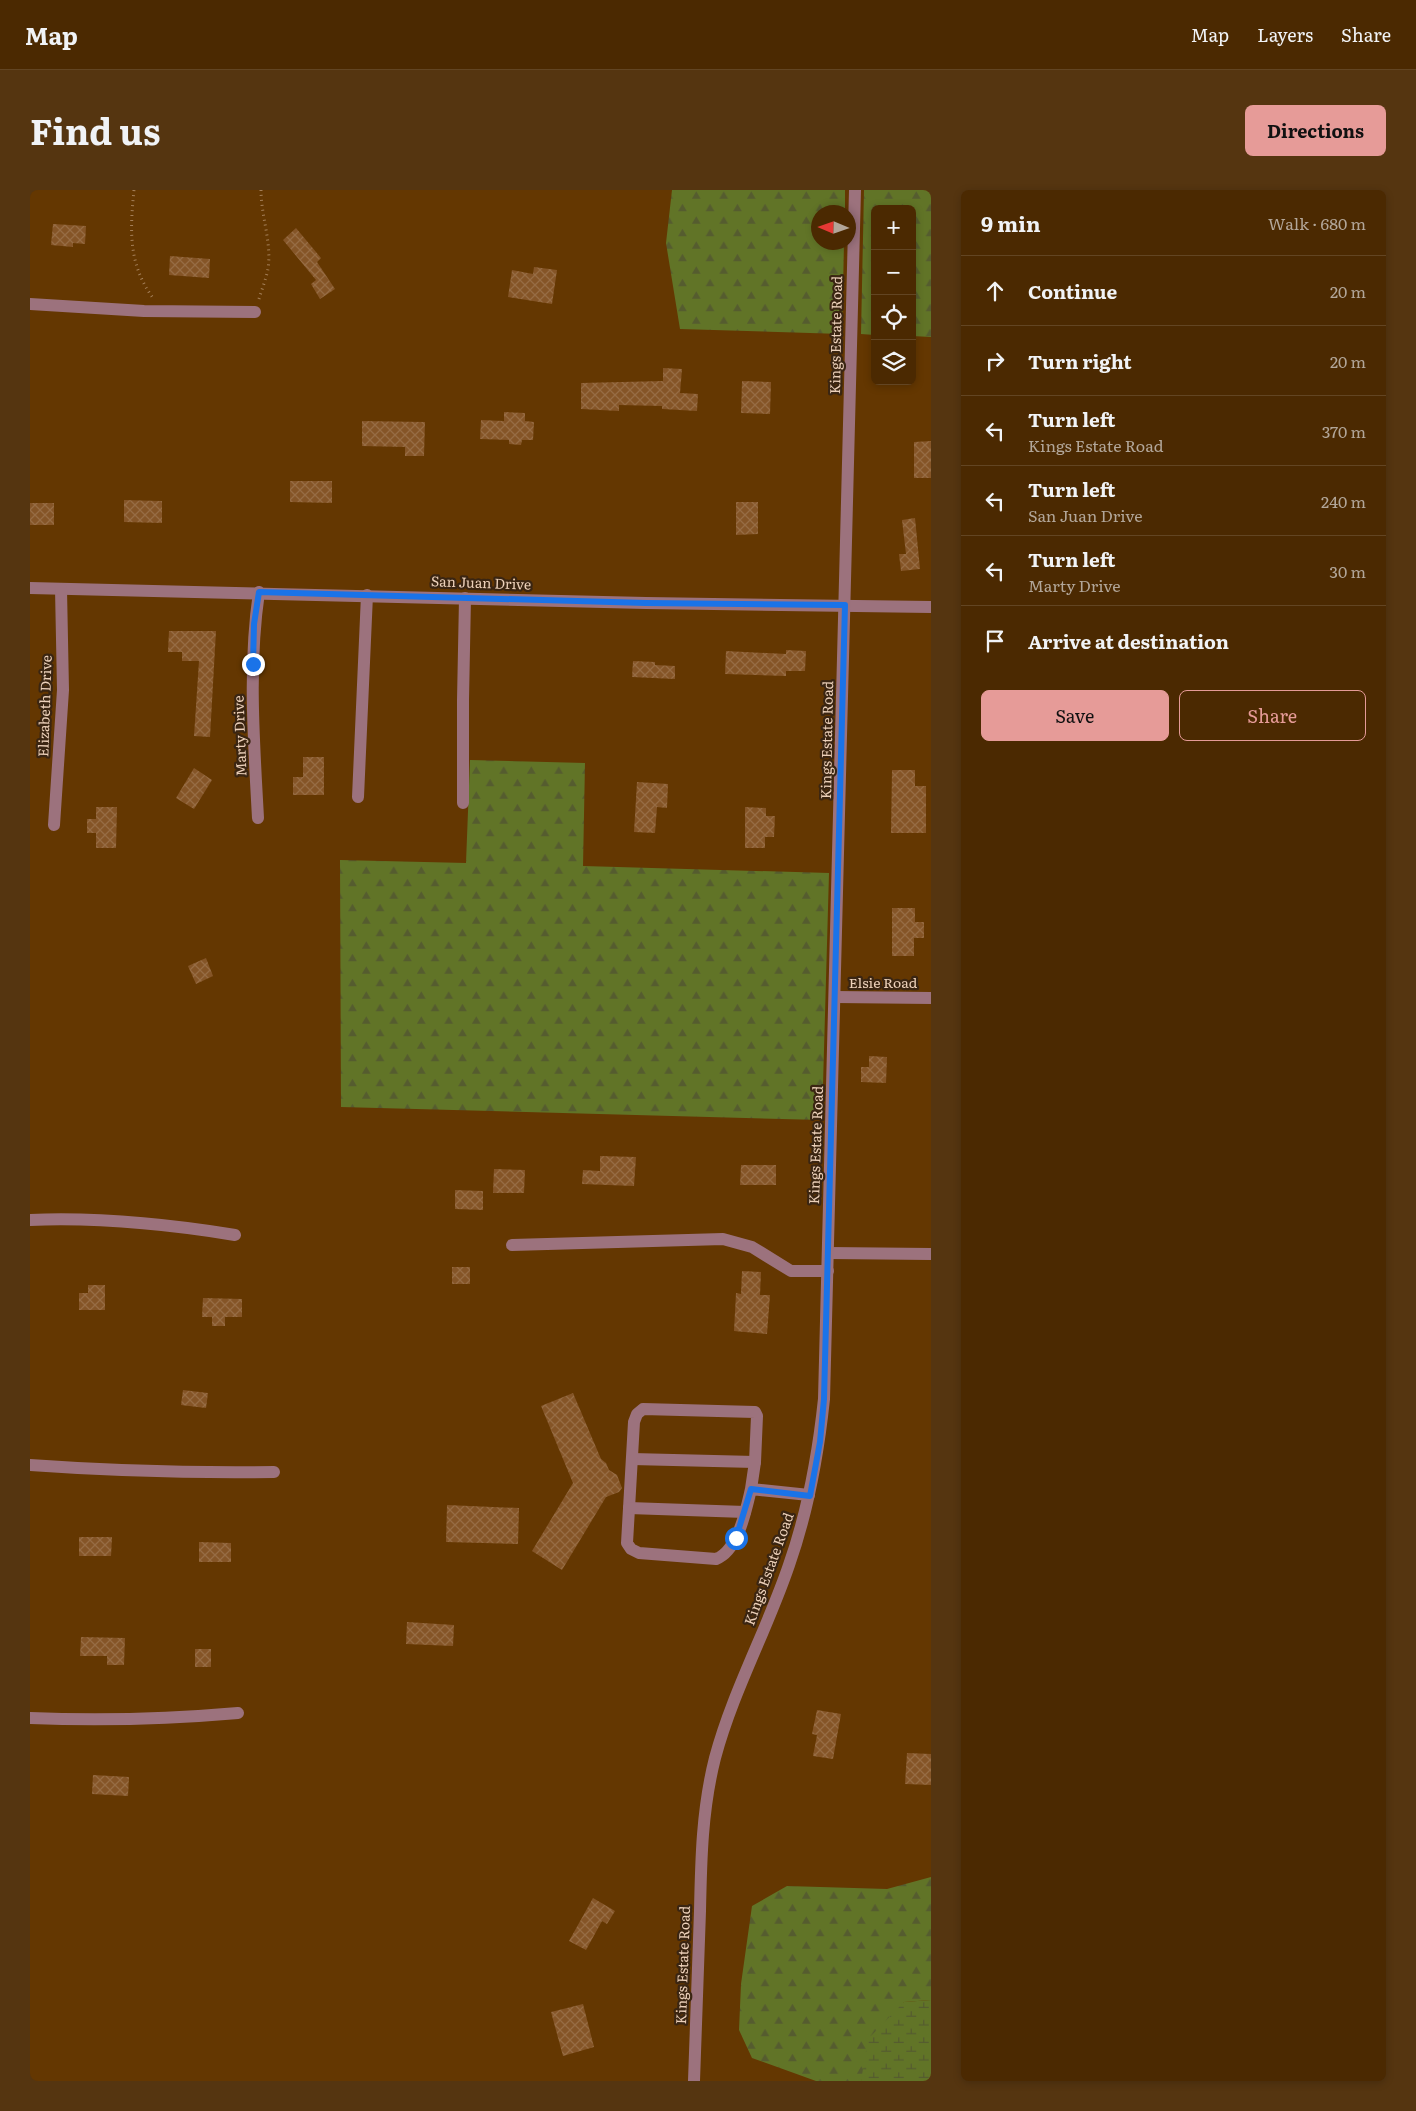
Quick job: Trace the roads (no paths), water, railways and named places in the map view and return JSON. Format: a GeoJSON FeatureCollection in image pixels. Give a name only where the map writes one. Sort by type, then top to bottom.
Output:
{"type":"FeatureCollection","features":[{"type":"Feature","properties":{"kind":"street","name":"Kings Estate Road"},"geometry":{"type":"LineString","coordinates":[[694,2081],[701,1861],[707,1795],[726,1723],[789,1566],[810,1496],[820,1442],[824,1399],[855,190]]}},
{"type":"Feature","properties":{"kind":"street"},"geometry":{"type":"LineString","coordinates":[[30,304],[162,311],[255,312]]}},
{"type":"Feature","properties":{"kind":"street","name":"San Juan Drive"},"geometry":{"type":"LineString","coordinates":[[30,588],[259,592],[646,603],[931,607]]}},
{"type":"Feature","properties":{"kind":"street","name":"Elizabeth Drive"},"geometry":{"type":"LineString","coordinates":[[54,825],[62,690],[61,588]]}},
{"type":"Feature","properties":{"kind":"street","name":"Marty Drive"},"geometry":{"type":"LineString","coordinates":[[258,818],[254,745],[253,664],[254,624],[259,592]]}},
{"type":"Feature","properties":{"kind":"street"},"geometry":{"type":"LineString","coordinates":[[358,797],[367,595]]}},
{"type":"Feature","properties":{"kind":"street"},"geometry":{"type":"LineString","coordinates":[[464,803],[463,700],[466,598]]}},
{"type":"Feature","properties":{"kind":"street","name":"Elsie Road"},"geometry":{"type":"LineString","coordinates":[[835,997],[931,998]]}},
{"type":"Feature","properties":{"kind":"street"},"geometry":{"type":"LineString","coordinates":[[30,1220],[88,1219],[138,1222],[235,1235]]}},
{"type":"Feature","properties":{"kind":"street"},"geometry":{"type":"LineString","coordinates":[[512,1245],[722,1239],[752,1247],[791,1271],[828,1271]]}},
{"type":"Feature","properties":{"kind":"street"},"geometry":{"type":"LineString","coordinates":[[828,1253],[931,1254]]}},
{"type":"Feature","properties":{"kind":"street"},"geometry":{"type":"LineString","coordinates":[[643,1409],[755,1412],[757,1416],[755,1462],[745,1512],[730,1550],[723,1556],[716,1559],[639,1553],[631,1549],[627,1543],[634,1422],[637,1414],[643,1409]]}},
{"type":"Feature","properties":{"kind":"street"},"geometry":{"type":"LineString","coordinates":[[632,1458],[755,1462]]}},
{"type":"Feature","properties":{"kind":"street"},"geometry":{"type":"LineString","coordinates":[[30,1465],[111,1471],[192,1473],[274,1472]]}},
{"type":"Feature","properties":{"kind":"street"},"geometry":{"type":"LineString","coordinates":[[751,1489],[810,1496]]}},
{"type":"Feature","properties":{"kind":"street"},"geometry":{"type":"LineString","coordinates":[[629,1508],[745,1512]]}},
{"type":"Feature","properties":{"kind":"street"},"geometry":{"type":"LineString","coordinates":[[30,1718],[151,1720],[238,1713]]}}]}
